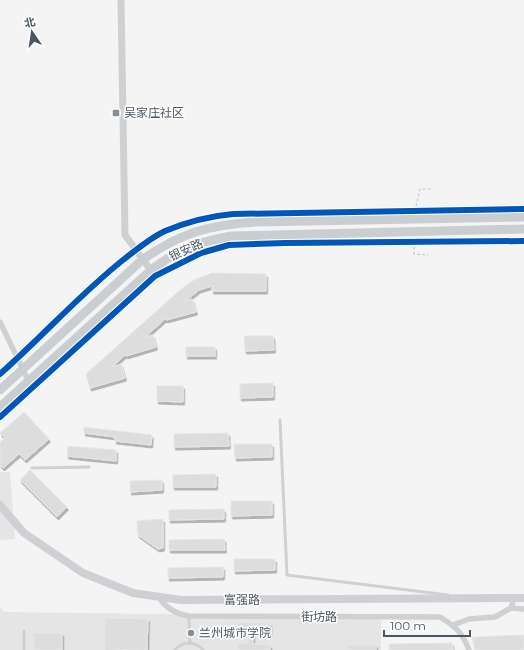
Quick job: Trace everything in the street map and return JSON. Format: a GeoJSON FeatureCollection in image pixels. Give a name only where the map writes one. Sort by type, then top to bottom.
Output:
{"type":"FeatureCollection","features":[{"type":"Feature","properties":{"kind":"main road","name":"银安路"},"geometry":{"type":"LineString","coordinates":[[0,390],[142,260],[180,237],[200,230],[224,224],[524,217]]}},
{"type":"Feature","properties":{"kind":"main road","name":"银安路"},"geometry":{"type":"LineString","coordinates":[[0,407],[28,380],[153,273],[172,254],[192,245],[231,236],[524,229]]}},
{"type":"Feature","properties":{"kind":"main road","name":"富强路"},"geometry":{"type":"LineString","coordinates":[[0,505],[24,533],[83,573],[133,593],[181,600],[524,598]]}},
{"type":"Feature","properties":{"kind":"street"},"geometry":{"type":"LineString","coordinates":[[122,0],[125,235],[153,273]]}},
{"type":"Feature","properties":{"kind":"street"},"geometry":{"type":"LineString","coordinates":[[0,322],[28,380]]}},
{"type":"Feature","properties":{"kind":"street","name":"富强路"},"geometry":{"type":"LineString","coordinates":[[514,598],[524,595]]}},
{"type":"Feature","properties":{"kind":"street","name":"街坊路"},"geometry":{"type":"LineString","coordinates":[[160,597],[170,610],[189,616],[440,617],[453,625],[463,636],[469,650]]}},
{"type":"Feature","properties":{"kind":"street"},"geometry":{"type":"LineString","coordinates":[[511,608],[514,598]]}},
{"type":"Feature","properties":{"kind":"street"},"geometry":{"type":"LineString","coordinates":[[453,625],[469,619],[494,617],[511,608],[524,609]]}},
{"type":"Feature","properties":{"kind":"lane"},"geometry":{"type":"LineString","coordinates":[[0,374],[18,359],[104,275],[135,250],[164,232],[186,223],[216,216],[524,208]]}},
{"type":"Feature","properties":{"kind":"lane"},"geometry":{"type":"LineString","coordinates":[[0,417],[153,273],[201,253],[229,245],[524,241]]}},
{"type":"Feature","properties":{"kind":"lane"},"geometry":{"type":"LineString","coordinates":[[0,368],[6,369]]}},
{"type":"Feature","properties":{"kind":"lane"},"geometry":{"type":"LineString","coordinates":[[280,420],[287,575],[447,595],[502,598]]}},
{"type":"Feature","properties":{"kind":"lane"},"geometry":{"type":"LineString","coordinates":[[32,468],[89,466]]}},
{"type":"Feature","properties":{"kind":"lane"},"geometry":{"type":"LineString","coordinates":[[189,616],[190,643]]}},
{"type":"Feature","properties":{"kind":"lane"},"geometry":{"type":"LineString","coordinates":[[24,631],[24,650]]}},
{"type":"Feature","properties":{"kind":"lane"},"geometry":{"type":"LineString","coordinates":[[175,650],[183,644],[190,643],[196,644],[203,650]]}},
{"type":"Feature","properties":{"kind":"path"},"geometry":{"type":"LineString","coordinates":[[415,211],[420,189],[431,189]]}},
{"type":"Feature","properties":{"kind":"path"},"geometry":{"type":"LineString","coordinates":[[414,242],[414,254],[428,255]]}},
{"type":"Feature","properties":{"kind":"shaded area"},"geometry":{"type":"Polygon","coordinates":[[[0,472],[10,472],[15,539],[0,540],[0,472]]]}},
{"type":"Feature","properties":{"kind":"shaded area","name":"兰州城市学院"},"geometry":{"type":"Polygon","coordinates":[[[0,607],[5,612],[381,617],[381,650],[0,650],[0,607]]]}},
{"type":"Feature","properties":{"kind":"building"},"geometry":{"type":"Polygon","coordinates":[[[212,273],[266,274],[266,291],[212,291],[212,286],[199,290],[184,302],[192,299],[196,312],[165,319],[145,337],[153,335],[156,347],[126,356],[126,354],[112,367],[121,364],[125,378],[90,388],[86,374],[180,290],[192,281],[212,273]]]}},
{"type":"Feature","properties":{"kind":"building"},"geometry":{"type":"Polygon","coordinates":[[[244,336],[273,336],[274,350],[245,351],[244,336]]]}},
{"type":"Feature","properties":{"kind":"building"},"geometry":{"type":"Polygon","coordinates":[[[186,347],[215,347],[215,356],[186,356],[186,347]]]}},
{"type":"Feature","properties":{"kind":"building"},"geometry":{"type":"Polygon","coordinates":[[[273,383],[273,397],[240,398],[240,384],[273,383]]]}},
{"type":"Feature","properties":{"kind":"building"},"geometry":{"type":"Polygon","coordinates":[[[157,386],[183,386],[183,402],[157,401],[157,386]]]}},
{"type":"Feature","properties":{"kind":"building"},"geometry":{"type":"Polygon","coordinates":[[[24,412],[49,439],[25,460],[19,454],[3,468],[0,465],[0,442],[5,438],[0,433],[24,412]]]}},
{"type":"Feature","properties":{"kind":"building"},"geometry":{"type":"Polygon","coordinates":[[[84,427],[152,435],[151,445],[115,441],[115,437],[84,433],[84,427]]]}},
{"type":"Feature","properties":{"kind":"building"},"geometry":{"type":"Polygon","coordinates":[[[228,433],[229,446],[174,447],[174,434],[228,433]]]}},
{"type":"Feature","properties":{"kind":"building"},"geometry":{"type":"Polygon","coordinates":[[[234,444],[272,444],[272,457],[235,458],[234,444]]]}},
{"type":"Feature","properties":{"kind":"building"},"geometry":{"type":"Polygon","coordinates":[[[68,446],[116,450],[116,461],[67,456],[68,446]]]}},
{"type":"Feature","properties":{"kind":"building"},"geometry":{"type":"Polygon","coordinates":[[[30,470],[67,507],[57,517],[20,480],[30,470]]]}},
{"type":"Feature","properties":{"kind":"building"},"geometry":{"type":"Polygon","coordinates":[[[216,474],[216,487],[173,487],[173,475],[216,474]]]}},
{"type":"Feature","properties":{"kind":"building"},"geometry":{"type":"Polygon","coordinates":[[[162,480],[162,490],[130,492],[130,481],[162,480]]]}},
{"type":"Feature","properties":{"kind":"building"},"geometry":{"type":"Polygon","coordinates":[[[231,501],[272,501],[272,515],[231,516],[231,501]]]}},
{"type":"Feature","properties":{"kind":"building"},"geometry":{"type":"Polygon","coordinates":[[[224,509],[224,519],[169,520],[169,510],[224,509]]]}},
{"type":"Feature","properties":{"kind":"building"},"geometry":{"type":"Polygon","coordinates":[[[163,519],[163,548],[158,549],[138,535],[137,521],[163,519]]]}},
{"type":"Feature","properties":{"kind":"building"},"geometry":{"type":"Polygon","coordinates":[[[224,539],[225,550],[169,550],[169,540],[224,539]]]}},
{"type":"Feature","properties":{"kind":"building"},"geometry":{"type":"Polygon","coordinates":[[[234,559],[275,559],[275,570],[234,571],[234,559]]]}},
{"type":"Feature","properties":{"kind":"building"},"geometry":{"type":"Polygon","coordinates":[[[223,567],[223,577],[168,578],[168,568],[223,567]]]}},
{"type":"Feature","properties":{"kind":"building"},"geometry":{"type":"Polygon","coordinates":[[[105,618],[148,619],[147,650],[104,649],[105,618]]]}},
{"type":"Feature","properties":{"kind":"building"},"geometry":{"type":"Polygon","coordinates":[[[238,622],[270,623],[270,633],[253,632],[253,644],[270,645],[270,650],[238,650],[238,643],[248,643],[248,632],[238,632],[238,622]]]}},
{"type":"Feature","properties":{"kind":"building"},"geometry":{"type":"Polygon","coordinates":[[[34,633],[62,633],[62,650],[34,650],[34,633]]]}},
{"type":"Feature","properties":{"kind":"building"},"geometry":{"type":"Polygon","coordinates":[[[524,635],[524,650],[475,650],[472,637],[524,635]]]}},
{"type":"Feature","properties":{"kind":"building"},"geometry":{"type":"Polygon","coordinates":[[[452,643],[453,650],[389,650],[389,644],[452,643]]]}},
{"type":"Feature","properties":{"kind":"building"},"geometry":{"type":"Polygon","coordinates":[[[347,645],[376,645],[376,650],[347,650],[347,645]]]}},
{"type":"Feature","properties":{"kind":"cycle path"},"geometry":{"type":"LineString","coordinates":[[0,374],[107,273],[143,244],[165,231],[182,225],[207,218],[233,214],[524,209]]}},
{"type":"Feature","properties":{"kind":"cycle path"},"geometry":{"type":"LineString","coordinates":[[0,417],[155,276],[201,253],[229,245],[285,243],[524,241]]}},
{"type":"Feature","properties":{"kind":"place","name":"吴家庄社区"},"geometry":{"type":"Point","coordinates":[116,113]}},
{"type":"Feature","properties":{"kind":"place","name":"兰州城市学院"},"geometry":{"type":"Point","coordinates":[191,633]}}]}
